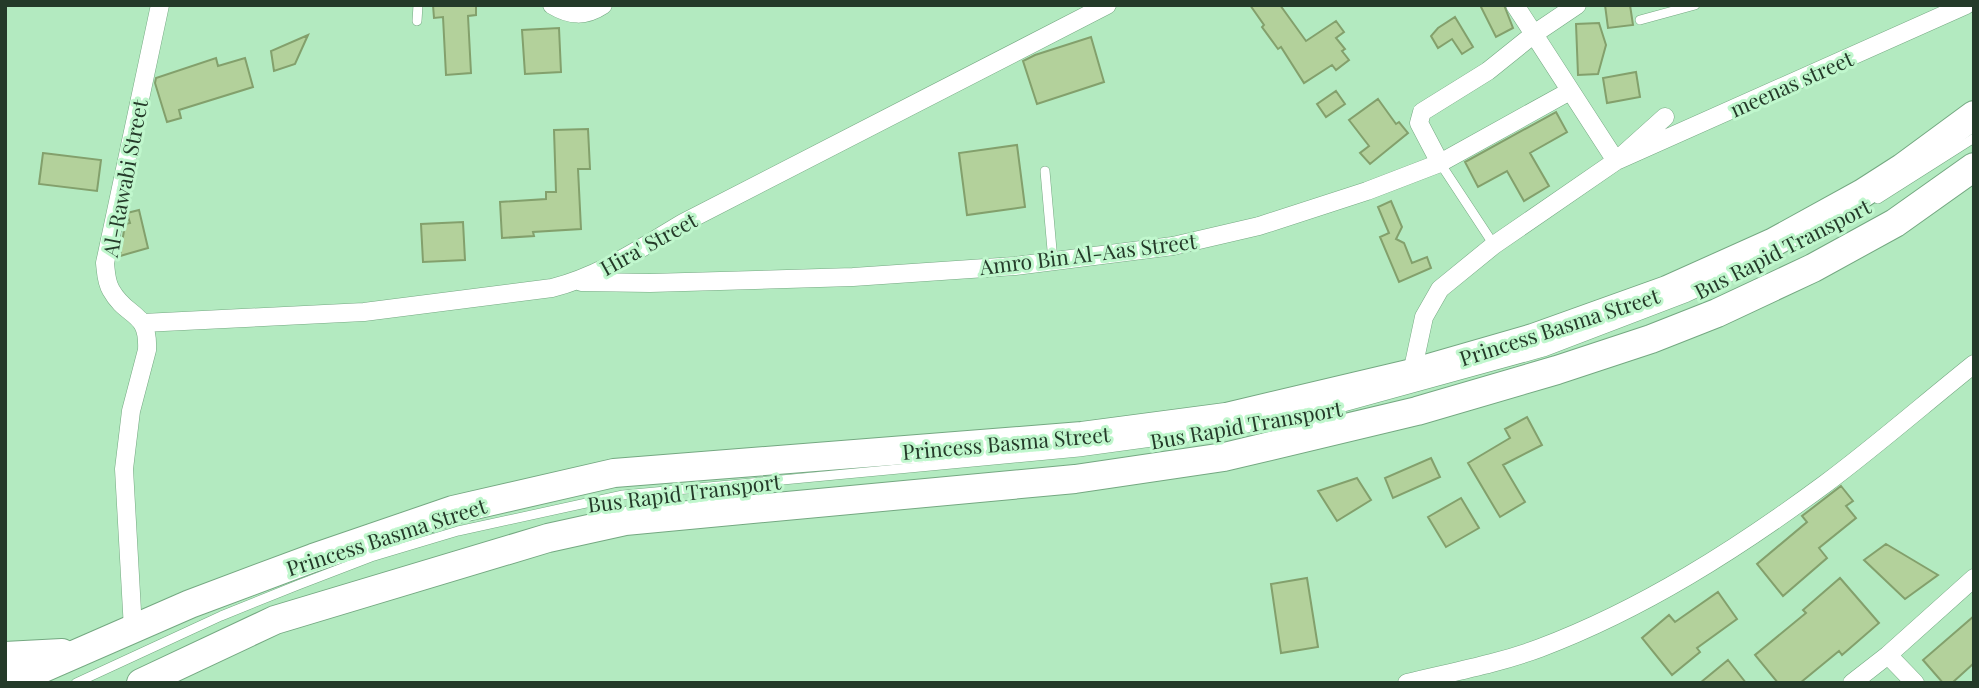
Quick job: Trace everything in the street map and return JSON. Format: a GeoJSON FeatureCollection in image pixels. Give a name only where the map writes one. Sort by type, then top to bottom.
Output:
{"type":"FeatureCollection","features":[{"type":"Feature","properties":{"kind":"main road","name":"Princess Basma Street"},"geometry":{"type":"LineString","coordinates":[[9,683],[190,604],[313,558],[453,510],[614,473],[1082,436],[1226,417],[1412,373],[1533,338],[1667,290],[1717,268],[1773,242],[1863,193],[1974,115]]}},
{"type":"Feature","properties":{"kind":"main road","name":"Princess Basma Street"},"geometry":{"type":"LineString","coordinates":[[141,683],[275,620],[548,538],[625,521],[1075,479],[1224,457],[1418,411],[1557,370],[1651,339],[1717,313],[1813,268],[1895,223],[1974,167]]}},
{"type":"Feature","properties":{"kind":"main road"},"geometry":{"type":"LineString","coordinates":[[187,683],[239,638]]}},
{"type":"Feature","properties":{"kind":"main road"},"geometry":{"type":"LineString","coordinates":[[5,656],[79,652]]}},
{"type":"Feature","properties":{"kind":"street","name":"Al-Rawabi Street"},"geometry":{"type":"LineString","coordinates":[[144,323],[117,299],[110,288],[105,263],[160,5]]}},
{"type":"Feature","properties":{"kind":"street"},"geometry":{"type":"LineString","coordinates":[[552,5],[581,15],[603,5]]}},
{"type":"Feature","properties":{"kind":"street","name":"Hira' Street"},"geometry":{"type":"LineString","coordinates":[[144,323],[363,312],[552,288],[577,282],[615,264],[683,223],[1107,5]]}},
{"type":"Feature","properties":{"kind":"street"},"geometry":{"type":"LineString","coordinates":[[1516,5],[1616,161]]}},
{"type":"Feature","properties":{"kind":"street"},"geometry":{"type":"LineString","coordinates":[[1440,163],[1419,123],[1422,112],[1488,71],[1534,34],[1577,5]]}},
{"type":"Feature","properties":{"kind":"street","name":"meenas street"},"geometry":{"type":"LineString","coordinates":[[1616,161],[1966,5]]}},
{"type":"Feature","properties":{"kind":"street","name":"Amro Bin Al-Aas Street"},"geometry":{"type":"LineString","coordinates":[[577,282],[650,283],[853,277],[1053,261],[1173,246],[1259,226],[1367,191],[1440,163],[1570,91]]}},
{"type":"Feature","properties":{"kind":"street"},"geometry":{"type":"LineString","coordinates":[[1412,373],[1419,335],[1440,289],[1494,245],[1616,161],[1665,117]]}},
{"type":"Feature","properties":{"kind":"street"},"geometry":{"type":"LineString","coordinates":[[133,629],[124,469],[131,411],[147,350],[144,323]]}},
{"type":"Feature","properties":{"kind":"street"},"geometry":{"type":"LineString","coordinates":[[1407,683],[1501,661],[1538,648],[1619,614],[1655,594],[1727,551],[1826,483],[1974,364]]}},
{"type":"Feature","properties":{"kind":"street"},"geometry":{"type":"LineString","coordinates":[[1852,683],[1888,655],[1974,578]]}},
{"type":"Feature","properties":{"kind":"street"},"geometry":{"type":"LineString","coordinates":[[1888,655],[1915,683]]}},
{"type":"Feature","properties":{"kind":"lane"},"geometry":{"type":"LineString","coordinates":[[417,21],[418,5]]}},
{"type":"Feature","properties":{"kind":"lane"},"geometry":{"type":"LineString","coordinates":[[1640,20],[1695,5]]}},
{"type":"Feature","properties":{"kind":"lane","name":"Bus Rapid Transport"},"geometry":{"type":"LineString","coordinates":[[1865,207],[1974,138]]}},
{"type":"Feature","properties":{"kind":"lane"},"geometry":{"type":"LineString","coordinates":[[1440,163],[1494,245]]}},
{"type":"Feature","properties":{"kind":"lane"},"geometry":{"type":"LineString","coordinates":[[1045,172],[1053,261]]}},
{"type":"Feature","properties":{"kind":"lane","name":"Bus Rapid Transport"},"geometry":{"type":"LineString","coordinates":[[76,683],[221,616],[298,585],[371,557],[458,531],[623,495],[1079,452],[1304,418],[1544,352],[1688,297],[1774,256]]}},
{"type":"Feature","properties":{"kind":"building"},"geometry":{"type":"Polygon","coordinates":[[[433,5],[476,5],[476,15],[468,16],[471,73],[446,75],[443,17],[434,18],[433,5]]]}},
{"type":"Feature","properties":{"kind":"building"},"geometry":{"type":"Polygon","coordinates":[[[1250,5],[1280,5],[1306,41],[1336,21],[1344,32],[1336,38],[1345,49],[1342,51],[1349,60],[1336,70],[1332,65],[1304,83],[1281,47],[1278,49],[1262,27],[1264,25],[1250,5]]]}},
{"type":"Feature","properties":{"kind":"building"},"geometry":{"type":"Polygon","coordinates":[[[1480,5],[1504,5],[1513,28],[1496,37],[1480,5]]]}},
{"type":"Feature","properties":{"kind":"building"},"geometry":{"type":"Polygon","coordinates":[[[1605,5],[1630,5],[1633,25],[1608,28],[1605,5]]]}},
{"type":"Feature","properties":{"kind":"building"},"geometry":{"type":"Polygon","coordinates":[[[1455,17],[1473,47],[1462,54],[1452,39],[1438,48],[1431,36],[1455,17]]]}},
{"type":"Feature","properties":{"kind":"building"},"geometry":{"type":"Polygon","coordinates":[[[1599,23],[1606,45],[1598,74],[1578,75],[1576,24],[1599,23]]]}},
{"type":"Feature","properties":{"kind":"building"},"geometry":{"type":"Polygon","coordinates":[[[559,28],[561,72],[525,74],[522,30],[559,28]]]}},
{"type":"Feature","properties":{"kind":"building"},"geometry":{"type":"Polygon","coordinates":[[[308,35],[295,64],[274,71],[271,51],[308,35]]]}},
{"type":"Feature","properties":{"kind":"building"},"geometry":{"type":"Polygon","coordinates":[[[1091,37],[1104,82],[1037,104],[1023,61],[1091,37]]]}},
{"type":"Feature","properties":{"kind":"building"},"geometry":{"type":"Polygon","coordinates":[[[216,58],[218,66],[245,58],[253,87],[179,110],[181,118],[167,122],[155,83],[156,78],[216,58]]]}},
{"type":"Feature","properties":{"kind":"building"},"geometry":{"type":"Polygon","coordinates":[[[1636,72],[1640,97],[1607,103],[1603,78],[1636,72]]]}},
{"type":"Feature","properties":{"kind":"building"},"geometry":{"type":"Polygon","coordinates":[[[1336,91],[1345,104],[1326,117],[1317,104],[1336,91]]]}},
{"type":"Feature","properties":{"kind":"building"},"geometry":{"type":"Polygon","coordinates":[[[1378,99],[1396,124],[1399,122],[1408,133],[1370,164],[1360,153],[1369,146],[1349,120],[1378,99]]]}},
{"type":"Feature","properties":{"kind":"building"},"geometry":{"type":"Polygon","coordinates":[[[1556,112],[1567,132],[1530,153],[1549,186],[1524,201],[1507,171],[1478,187],[1465,162],[1556,112]]]}},
{"type":"Feature","properties":{"kind":"building"},"geometry":{"type":"Polygon","coordinates":[[[588,129],[590,169],[578,169],[581,229],[533,232],[534,236],[502,238],[500,202],[546,199],[546,192],[556,192],[554,130],[588,129]]]}},
{"type":"Feature","properties":{"kind":"building"},"geometry":{"type":"Polygon","coordinates":[[[1017,145],[1025,207],[967,215],[959,153],[1017,145]]]}},
{"type":"Feature","properties":{"kind":"building"},"geometry":{"type":"Polygon","coordinates":[[[43,153],[101,160],[97,191],[39,184],[43,153]]]}},
{"type":"Feature","properties":{"kind":"building"},"geometry":{"type":"Polygon","coordinates":[[[1391,201],[1402,227],[1396,239],[1404,243],[1412,263],[1427,257],[1431,268],[1399,282],[1380,237],[1389,233],[1378,207],[1391,201]]]}},
{"type":"Feature","properties":{"kind":"building"},"geometry":{"type":"Polygon","coordinates":[[[139,210],[148,248],[120,256],[125,224],[130,223],[127,213],[139,210]]]}},
{"type":"Feature","properties":{"kind":"building"},"geometry":{"type":"Polygon","coordinates":[[[463,222],[465,260],[423,262],[421,224],[463,222]]]}},
{"type":"Feature","properties":{"kind":"building"},"geometry":{"type":"Polygon","coordinates":[[[1527,417],[1542,445],[1503,465],[1525,502],[1500,517],[1468,463],[1510,438],[1505,429],[1527,417]]]}},
{"type":"Feature","properties":{"kind":"building"},"geometry":{"type":"Polygon","coordinates":[[[1431,458],[1440,477],[1393,498],[1385,478],[1431,458]]]}},
{"type":"Feature","properties":{"kind":"building"},"geometry":{"type":"Polygon","coordinates":[[[1357,478],[1371,500],[1337,521],[1318,491],[1357,478]]]}},
{"type":"Feature","properties":{"kind":"building"},"geometry":{"type":"Polygon","coordinates":[[[1841,486],[1853,501],[1846,506],[1856,518],[1819,548],[1827,558],[1783,596],[1757,564],[1807,522],[1802,516],[1841,486]]]}},
{"type":"Feature","properties":{"kind":"building"},"geometry":{"type":"Polygon","coordinates":[[[1461,498],[1479,528],[1446,547],[1428,517],[1461,498]]]}},
{"type":"Feature","properties":{"kind":"building"},"geometry":{"type":"Polygon","coordinates":[[[1886,544],[1938,575],[1905,599],[1864,560],[1886,544]]]}},
{"type":"Feature","properties":{"kind":"building"},"geometry":{"type":"Polygon","coordinates":[[[1307,578],[1318,647],[1281,653],[1271,584],[1307,578]]]}},
{"type":"Feature","properties":{"kind":"building"},"geometry":{"type":"Polygon","coordinates":[[[1840,578],[1879,623],[1842,655],[1839,651],[1800,683],[1778,683],[1755,655],[1806,613],[1803,610],[1840,578]]]}},
{"type":"Feature","properties":{"kind":"building"},"geometry":{"type":"Polygon","coordinates":[[[1718,592],[1737,619],[1697,648],[1700,652],[1672,675],[1642,638],[1669,615],[1675,622],[1718,592]]]}},
{"type":"Feature","properties":{"kind":"building"},"geometry":{"type":"Polygon","coordinates":[[[1974,616],[1974,663],[1952,683],[1943,683],[1923,660],[1974,616]]]}},
{"type":"Feature","properties":{"kind":"building"},"geometry":{"type":"Polygon","coordinates":[[[1728,660],[1746,683],[1700,683],[1728,660]]]}}]}
